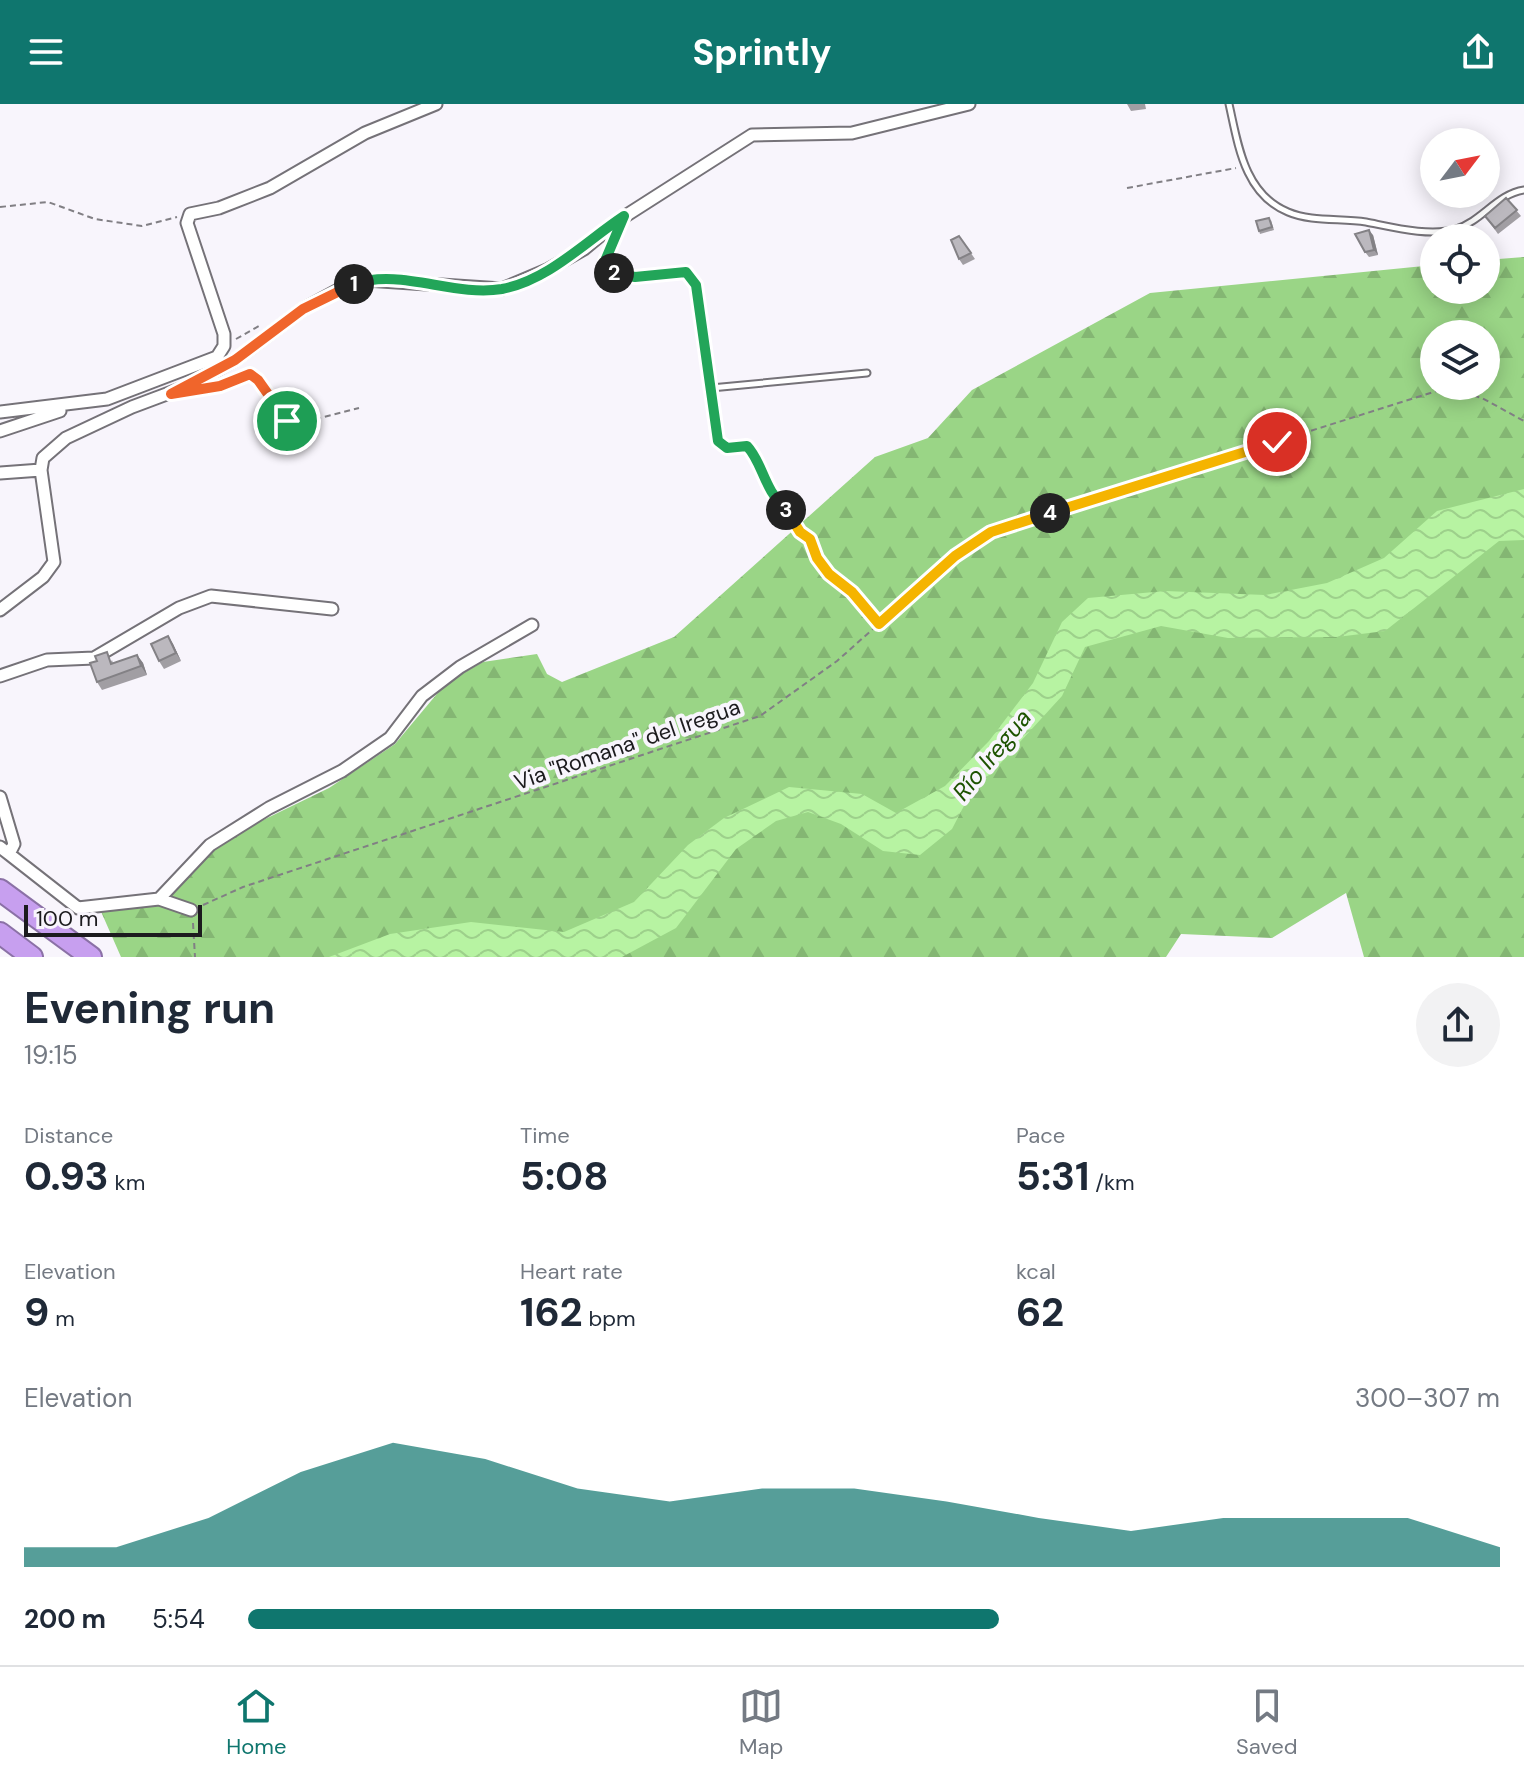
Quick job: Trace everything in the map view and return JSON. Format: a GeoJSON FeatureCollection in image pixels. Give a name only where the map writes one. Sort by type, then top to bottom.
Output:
{"type":"FeatureCollection","features":[{"type":"Feature","properties":{"kind":"highway"},"geometry":{"type":"LineString","coordinates":[[0,890],[91,957]]}},
{"type":"Feature","properties":{"kind":"highway"},"geometry":{"type":"LineString","coordinates":[[0,933],[32,957]]}},
{"type":"Feature","properties":{"kind":"street"},"geometry":{"type":"LineString","coordinates":[[0,431],[107,399],[217,357],[224,346],[224,334],[187,223],[190,214],[219,208],[270,188],[365,133],[436,104]]}},
{"type":"Feature","properties":{"kind":"street"},"geometry":{"type":"LineString","coordinates":[[0,610],[43,577],[54,562],[41,470],[43,458],[66,438],[153,398],[188,386],[235,360],[303,309],[338,290],[366,280],[502,289],[547,270],[584,249],[624,216],[752,135],[852,133],[969,104]]}},
{"type":"Feature","properties":{"kind":"street"},"geometry":{"type":"LineString","coordinates":[[0,412],[83,404]]}},
{"type":"Feature","properties":{"kind":"street"},"geometry":{"type":"LineString","coordinates":[[0,473],[41,470]]}},
{"type":"Feature","properties":{"kind":"street"},"geometry":{"type":"LineString","coordinates":[[0,676],[47,660],[94,658],[179,608],[211,596],[332,609]]}},
{"type":"Feature","properties":{"kind":"street"},"geometry":{"type":"LineString","coordinates":[[159,899],[210,845],[390,738],[422,696],[460,667],[532,625]]}},
{"type":"Feature","properties":{"kind":"street"},"geometry":{"type":"LineString","coordinates":[[0,797],[14,844],[4,850],[78,908],[159,899],[191,910]]}},
{"type":"Feature","properties":{"kind":"lane"},"geometry":{"type":"LineString","coordinates":[[1229,104],[1244,166],[1263,193],[1287,212],[1415,232],[1453,230],[1475,220],[1515,192],[1524,190]]}},
{"type":"Feature","properties":{"kind":"lane"},"geometry":{"type":"LineString","coordinates":[[624,216],[605,261],[606,267],[614,273],[635,277],[686,272],[696,285],[715,434]]}},
{"type":"Feature","properties":{"kind":"lane"},"geometry":{"type":"LineString","coordinates":[[711,388],[867,373]]}},
{"type":"Feature","properties":{"kind":"path"},"geometry":{"type":"LineString","coordinates":[[1127,188],[1244,166]]}},
{"type":"Feature","properties":{"kind":"path"},"geometry":{"type":"LineString","coordinates":[[0,207],[48,202],[95,219],[142,226],[190,214]]}},
{"type":"Feature","properties":{"kind":"path"},"geometry":{"type":"LineString","coordinates":[[210,388],[253,375],[292,425],[359,408]]}},
{"type":"Feature","properties":{"kind":"path","name":"Via \"Romana\" del Iregua"},"geometry":{"type":"LineString","coordinates":[[191,910],[243,887],[760,716],[837,661],[955,556],[991,532],[1446,388],[1482,398],[1524,421]]}},
{"type":"Feature","properties":{"kind":"path"},"geometry":{"type":"LineString","coordinates":[[715,434],[720,445],[727,448],[747,446],[754,453],[769,490],[800,532],[810,539],[817,558],[869,609],[879,624]]}},
{"type":"Feature","properties":{"kind":"path"},"geometry":{"type":"LineString","coordinates":[[191,910],[195,957]]}},
{"type":"Feature","properties":{"kind":"green space"},"geometry":{"type":"Polygon","coordinates":[[[1524,257],[1524,957],[1364,957],[1346,893],[1272,938],[1181,934],[1166,957],[121,957],[99,907],[153,903],[218,847],[259,822],[329,788],[395,744],[441,689],[483,662],[537,654],[547,674],[562,682],[674,637],[875,457],[928,438],[972,390],[1150,293],[1420,266],[1420,304],[1500,304],[1500,259],[1524,257]]]}},
{"type":"Feature","properties":{"kind":"water","name":"Río Iregua"},"geometry":{"type":"Polygon","coordinates":[[[1524,489],[1524,540],[1499,541],[1385,631],[1337,637],[1228,638],[1161,626],[1085,647],[1062,696],[967,800],[952,829],[920,855],[883,851],[841,824],[808,812],[776,821],[736,849],[676,928],[622,957],[329,957],[390,934],[471,922],[564,932],[634,902],[688,845],[724,818],[789,787],[862,794],[896,813],[945,786],[989,741],[1033,683],[1062,622],[1088,598],[1165,591],[1265,595],[1327,583],[1384,558],[1437,511],[1524,489]]]}},
{"type":"Feature","properties":{"kind":"building"},"geometry":{"type":"Polygon","coordinates":[[[1506,198],[1517,210],[1500,224],[1492,224],[1485,216],[1494,208],[1500,208],[1500,203],[1506,198]]]}},
{"type":"Feature","properties":{"kind":"building"},"geometry":{"type":"Polygon","coordinates":[[[1269,218],[1272,227],[1259,231],[1256,221],[1269,218]]]}},
{"type":"Feature","properties":{"kind":"building"},"geometry":{"type":"Polygon","coordinates":[[[1369,230],[1374,250],[1365,252],[1355,234],[1369,230]]]}},
{"type":"Feature","properties":{"kind":"building"},"geometry":{"type":"Polygon","coordinates":[[[959,236],[971,253],[959,259],[951,240],[959,236]]]}},
{"type":"Feature","properties":{"kind":"building"},"geometry":{"type":"Polygon","coordinates":[[[168,636],[176,653],[159,661],[151,644],[168,636]]]}},
{"type":"Feature","properties":{"kind":"building"},"geometry":{"type":"Polygon","coordinates":[[[107,652],[111,664],[137,655],[141,666],[97,682],[90,663],[97,661],[95,656],[107,652]]]}},
{"type":"Feature","properties":{"kind":"route"},"geometry":{"type":"LineString","coordinates":[[287,421],[258,380],[250,374],[220,386],[171,394],[235,360],[303,309],[338,290],[366,280],[502,289],[547,270],[584,249],[624,216],[605,261],[606,267],[614,273],[635,277],[686,272],[696,285],[715,434],[720,445],[727,448],[747,446],[754,453],[762,479],[800,532],[810,539],[817,558],[829,574],[869,609],[879,624],[955,556],[991,532],[1277,442]]}}]}
